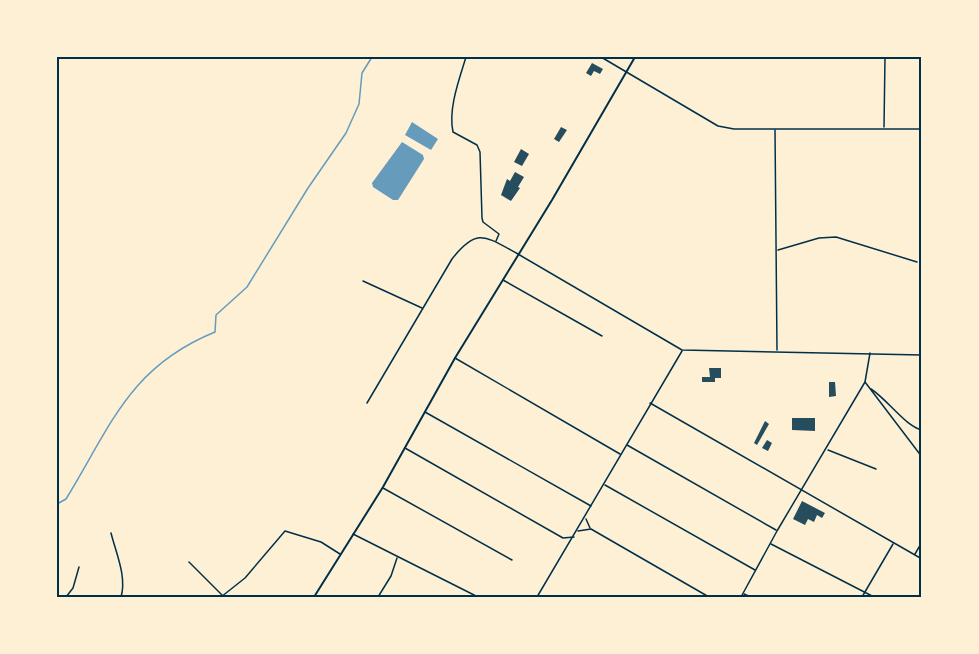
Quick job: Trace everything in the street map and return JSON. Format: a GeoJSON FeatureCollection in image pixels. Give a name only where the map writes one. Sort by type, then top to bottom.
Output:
{"type":"FeatureCollection","features":[{"type":"Feature","properties":{"kind":"main road"},"geometry":{"type":"LineString","coordinates":[[314,597],[382,487],[455,358],[636,57]]}},
{"type":"Feature","properties":{"kind":"street"},"geometry":{"type":"LineString","coordinates":[[466,57],[454,91],[454,109],[450,120],[453,132],[477,145],[480,152],[482,218],[483,222],[499,234],[496,242]]}},
{"type":"Feature","properties":{"kind":"street"},"geometry":{"type":"LineString","coordinates":[[601,57],[718,126],[775,129],[922,129]]}},
{"type":"Feature","properties":{"kind":"street"},"geometry":{"type":"LineString","coordinates":[[884,128],[885,57]]}},
{"type":"Feature","properties":{"kind":"street"},"geometry":{"type":"LineString","coordinates":[[775,129],[778,250],[777,351]]}},
{"type":"Feature","properties":{"kind":"street"},"geometry":{"type":"LineString","coordinates":[[367,403],[452,259],[466,241],[478,237],[496,242],[518,254],[682,350],[870,352],[922,355]]}},
{"type":"Feature","properties":{"kind":"street"},"geometry":{"type":"LineString","coordinates":[[778,250],[819,238],[836,237],[917,262]]}},
{"type":"Feature","properties":{"kind":"street"},"geometry":{"type":"LineString","coordinates":[[502,279],[602,336]]}},
{"type":"Feature","properties":{"kind":"street"},"geometry":{"type":"LineString","coordinates":[[363,281],[423,308]]}},
{"type":"Feature","properties":{"kind":"street"},"geometry":{"type":"LineString","coordinates":[[537,597],[592,507],[682,350]]}},
{"type":"Feature","properties":{"kind":"street"},"geometry":{"type":"LineString","coordinates":[[741,597],[770,543],[865,382],[870,352]]}},
{"type":"Feature","properties":{"kind":"street"},"geometry":{"type":"LineString","coordinates":[[455,358],[621,455]]}},
{"type":"Feature","properties":{"kind":"street"},"geometry":{"type":"LineString","coordinates":[[865,382],[922,457]]}},
{"type":"Feature","properties":{"kind":"street"},"geometry":{"type":"LineString","coordinates":[[870,388],[886,399],[911,426],[922,430]]}},
{"type":"Feature","properties":{"kind":"street"},"geometry":{"type":"LineString","coordinates":[[650,403],[922,559]]}},
{"type":"Feature","properties":{"kind":"street"},"geometry":{"type":"LineString","coordinates":[[425,412],[592,507]]}},
{"type":"Feature","properties":{"kind":"street"},"geometry":{"type":"LineString","coordinates":[[627,444],[777,531]]}},
{"type":"Feature","properties":{"kind":"street"},"geometry":{"type":"LineString","coordinates":[[404,448],[563,538],[567,548]]}},
{"type":"Feature","properties":{"kind":"street"},"geometry":{"type":"LineString","coordinates":[[827,449],[876,469]]}},
{"type":"Feature","properties":{"kind":"street"},"geometry":{"type":"LineString","coordinates":[[604,485],[755,571]]}},
{"type":"Feature","properties":{"kind":"street"},"geometry":{"type":"LineString","coordinates":[[382,487],[512,560]]}},
{"type":"Feature","properties":{"kind":"street"},"geometry":{"type":"LineString","coordinates":[[586,517],[591,529],[709,597]]}},
{"type":"Feature","properties":{"kind":"street"},"geometry":{"type":"LineString","coordinates":[[577,532],[591,529]]}},
{"type":"Feature","properties":{"kind":"street"},"geometry":{"type":"LineString","coordinates":[[189,562],[222,596],[245,578],[285,531],[321,542],[341,555]]}},
{"type":"Feature","properties":{"kind":"street"},"geometry":{"type":"LineString","coordinates":[[111,533],[121,570],[123,589],[121,597]]}},
{"type":"Feature","properties":{"kind":"street"},"geometry":{"type":"LineString","coordinates":[[353,534],[478,597]]}},
{"type":"Feature","properties":{"kind":"street"},"geometry":{"type":"LineString","coordinates":[[563,538],[574,536]]}},
{"type":"Feature","properties":{"kind":"street"},"geometry":{"type":"LineString","coordinates":[[914,555],[922,542]]}},
{"type":"Feature","properties":{"kind":"street"},"geometry":{"type":"LineString","coordinates":[[770,543],[874,597]]}},
{"type":"Feature","properties":{"kind":"street"},"geometry":{"type":"LineString","coordinates":[[862,597],[893,543]]}},
{"type":"Feature","properties":{"kind":"street"},"geometry":{"type":"LineString","coordinates":[[378,597],[391,576],[397,557]]}},
{"type":"Feature","properties":{"kind":"street"},"geometry":{"type":"LineString","coordinates":[[66,597],[73,588],[79,567]]}},
{"type":"Feature","properties":{"kind":"street"},"geometry":{"type":"LineString","coordinates":[[744,593],[751,597]]}},
{"type":"Feature","properties":{"kind":"water"},"geometry":{"type":"Polygon","coordinates":[[[412,122],[438,139],[431,150],[405,135],[412,122]]]}},
{"type":"Feature","properties":{"kind":"water"},"geometry":{"type":"Polygon","coordinates":[[[402,142],[423,155],[424,159],[398,200],[393,200],[373,187],[372,183],[402,142]]]}},
{"type":"Feature","properties":{"kind":"building"},"geometry":{"type":"Polygon","coordinates":[[[592,63],[603,69],[600,74],[594,71],[591,76],[586,73],[592,63]]]}},
{"type":"Feature","properties":{"kind":"building"},"geometry":{"type":"Polygon","coordinates":[[[561,127],[567,130],[559,142],[554,139],[561,127]]]}},
{"type":"Feature","properties":{"kind":"building"},"geometry":{"type":"Polygon","coordinates":[[[521,149],[529,154],[522,166],[514,162],[521,149]]]}},
{"type":"Feature","properties":{"kind":"building"},"geometry":{"type":"Polygon","coordinates":[[[515,172],[524,177],[511,201],[501,195],[507,179],[510,181],[515,172]]]}},
{"type":"Feature","properties":{"kind":"building"},"geometry":{"type":"Polygon","coordinates":[[[709,368],[721,368],[721,378],[715,378],[715,382],[702,382],[702,377],[710,377],[709,368]]]}},
{"type":"Feature","properties":{"kind":"building"},"geometry":{"type":"Polygon","coordinates":[[[829,382],[835,382],[836,396],[829,397],[829,382]]]}},
{"type":"Feature","properties":{"kind":"building"},"geometry":{"type":"Polygon","coordinates":[[[792,418],[815,418],[815,431],[792,430],[792,418]]]}},
{"type":"Feature","properties":{"kind":"building"},"geometry":{"type":"Polygon","coordinates":[[[765,421],[769,424],[757,445],[754,443],[765,421]]]}},
{"type":"Feature","properties":{"kind":"building"},"geometry":{"type":"Polygon","coordinates":[[[767,440],[772,443],[768,451],[762,448],[767,440]]]}},
{"type":"Feature","properties":{"kind":"building"},"geometry":{"type":"Polygon","coordinates":[[[802,501],[825,513],[822,518],[817,515],[814,522],[808,519],[805,525],[793,519],[802,501]]]}},
{"type":"Feature","properties":{"kind":"waterway"},"geometry":{"type":"LineString","coordinates":[[57,504],[66,499],[110,423],[142,381],[186,346],[215,332],[216,315],[247,287],[308,188],[346,133],[359,104],[362,73],[372,57]]}}]}
